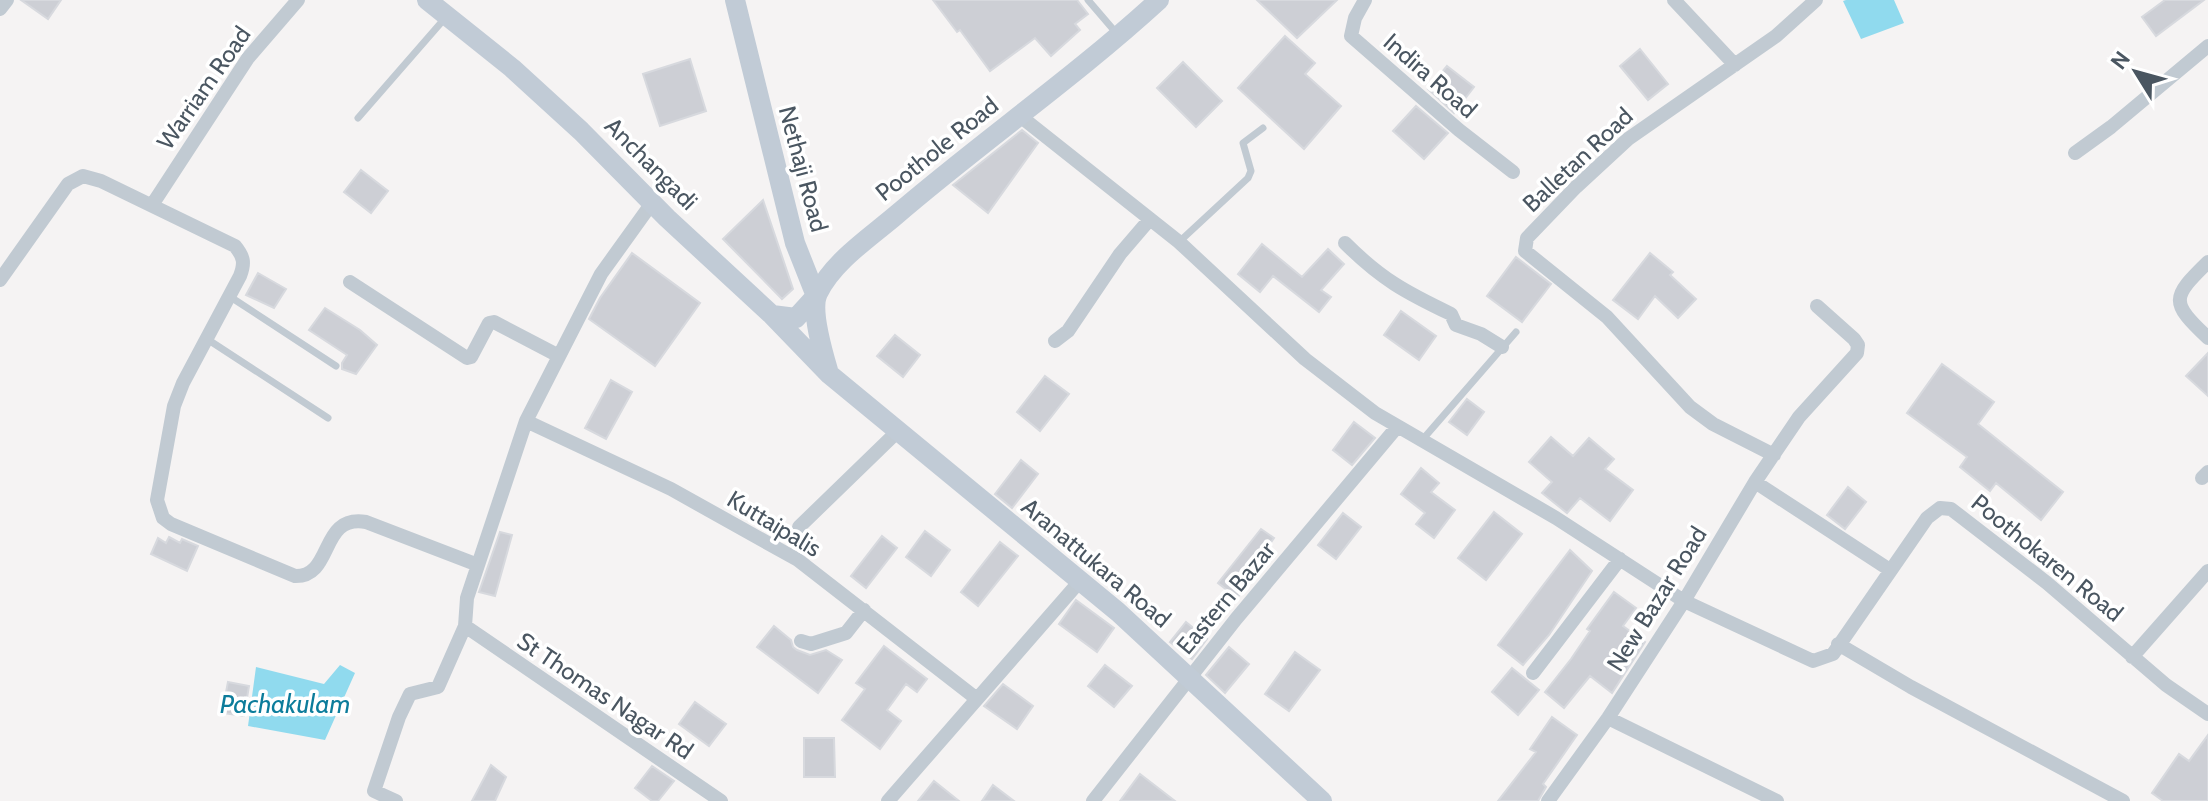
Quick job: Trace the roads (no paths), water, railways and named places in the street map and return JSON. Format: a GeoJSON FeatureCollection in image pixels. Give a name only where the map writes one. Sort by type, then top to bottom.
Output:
{"type":"FeatureCollection","features":[{"type":"Feature","properties":{"kind":"main road","name":"Anchangadi"},"geometry":{"type":"LineString","coordinates":[[427,0],[512,68],[581,131],[829,374]]}},
{"type":"Feature","properties":{"kind":"main road","name":"Nethaji Road"},"geometry":{"type":"LineString","coordinates":[[735,0],[795,243],[816,296]]}},
{"type":"Feature","properties":{"kind":"main road","name":"Poothole Road"},"geometry":{"type":"LineString","coordinates":[[816,296],[833,271],[938,178],[1020,116],[1159,0]]}},
{"type":"Feature","properties":{"kind":"main road"},"geometry":{"type":"LineString","coordinates":[[772,315],[796,318],[816,296]]}},
{"type":"Feature","properties":{"kind":"main road"},"geometry":{"type":"LineString","coordinates":[[816,296],[819,338],[829,374]]}},
{"type":"Feature","properties":{"kind":"main road","name":"Aranattukara Road"},"geometry":{"type":"LineString","coordinates":[[829,374],[1118,612],[1322,801]]}},
{"type":"Feature","properties":{"kind":"street"},"geometry":{"type":"LineString","coordinates":[[0,9],[7,0]]}},
{"type":"Feature","properties":{"kind":"street","name":"Warriam Road"},"geometry":{"type":"LineString","coordinates":[[152,205],[248,58],[298,0]]}},
{"type":"Feature","properties":{"kind":"street","name":"Indira Road"},"geometry":{"type":"LineString","coordinates":[[1365,0],[1355,18],[1351,36],[1459,130],[1513,172]]}},
{"type":"Feature","properties":{"kind":"street"},"geometry":{"type":"LineString","coordinates":[[1674,0],[1735,65]]}},
{"type":"Feature","properties":{"kind":"street","name":"Balletan Road"},"geometry":{"type":"LineString","coordinates":[[1774,455],[1713,424],[1690,407],[1607,317],[1525,251],[1527,238],[1628,139],[1776,36],[1816,0]]}},
{"type":"Feature","properties":{"kind":"street"},"geometry":{"type":"LineString","coordinates":[[2075,153],[2208,46]]}},
{"type":"Feature","properties":{"kind":"street"},"geometry":{"type":"LineString","coordinates":[[1020,116],[1179,242],[1305,359],[1375,413],[1423,439],[1684,601]]}},
{"type":"Feature","properties":{"kind":"street"},"geometry":{"type":"LineString","coordinates":[[0,280],[68,184],[83,176],[101,181],[235,246],[244,264],[174,406],[157,500],[163,518],[295,576],[304,576],[314,570],[343,523],[352,520],[366,522],[478,565]]}},
{"type":"Feature","properties":{"kind":"street"},"geometry":{"type":"LineString","coordinates":[[396,801],[374,791],[399,717],[410,694],[438,687],[465,626],[467,598],[526,421],[601,274],[652,203]]}},
{"type":"Feature","properties":{"kind":"street"},"geometry":{"type":"LineString","coordinates":[[1055,341],[1068,331],[1120,254],[1150,219]]}},
{"type":"Feature","properties":{"kind":"street"},"geometry":{"type":"LineString","coordinates":[[1345,243],[1373,270],[1406,293],[1451,314],[1456,325],[1481,334],[1502,347]]}},
{"type":"Feature","properties":{"kind":"street"},"geometry":{"type":"LineString","coordinates":[[2208,262],[2180,294],[2179,305],[2185,316],[2208,338]]}},
{"type":"Feature","properties":{"kind":"street"},"geometry":{"type":"LineString","coordinates":[[350,282],[467,358],[471,357],[489,323],[494,322],[559,356]]}},
{"type":"Feature","properties":{"kind":"street","name":"New Bazar Road"},"geometry":{"type":"LineString","coordinates":[[1548,801],[1608,718],[1799,417],[1857,353],[1858,345],[1854,339],[1817,306]]}},
{"type":"Feature","properties":{"kind":"street","name":"Kuttaipalis"},"geometry":{"type":"LineString","coordinates":[[526,421],[696,503],[798,560],[977,699]]}},
{"type":"Feature","properties":{"kind":"street","name":"Eastern Bazar"},"geometry":{"type":"LineString","coordinates":[[1093,801],[1189,678],[1397,427]]}},
{"type":"Feature","properties":{"kind":"street"},"geometry":{"type":"LineString","coordinates":[[799,527],[898,431]]}},
{"type":"Feature","properties":{"kind":"street"},"geometry":{"type":"LineString","coordinates":[[1755,482],[1890,570]]}},
{"type":"Feature","properties":{"kind":"street","name":"Poothokaren Road"},"geometry":{"type":"LineString","coordinates":[[1684,601],[1813,661],[1833,654],[1934,511],[1951,509],[2047,583],[2166,685],[2208,714]]}},
{"type":"Feature","properties":{"kind":"street"},"geometry":{"type":"LineString","coordinates":[[1533,673],[1620,559]]}},
{"type":"Feature","properties":{"kind":"street"},"geometry":{"type":"LineString","coordinates":[[2132,657],[2208,571]]}},
{"type":"Feature","properties":{"kind":"street"},"geometry":{"type":"LineString","coordinates":[[888,801],[1080,581]]}},
{"type":"Feature","properties":{"kind":"street"},"geometry":{"type":"LineString","coordinates":[[801,641],[811,644],[846,633],[864,610]]}},
{"type":"Feature","properties":{"kind":"street","name":"St Thomas Nagar Rd"},"geometry":{"type":"LineString","coordinates":[[465,626],[721,801]]}},
{"type":"Feature","properties":{"kind":"street"},"geometry":{"type":"LineString","coordinates":[[1838,644],[1911,687],[2123,801]]}},
{"type":"Feature","properties":{"kind":"street"},"geometry":{"type":"LineString","coordinates":[[1608,718],[1767,799]]}},
{"type":"Feature","properties":{"kind":"lane"},"geometry":{"type":"LineString","coordinates":[[1088,0],[1119,36]]}},
{"type":"Feature","properties":{"kind":"lane"},"geometry":{"type":"LineString","coordinates":[[358,118],[448,15]]}},
{"type":"Feature","properties":{"kind":"lane"},"geometry":{"type":"LineString","coordinates":[[1179,242],[1248,178],[1251,171],[1243,143],[1263,128]]}},
{"type":"Feature","properties":{"kind":"lane"},"geometry":{"type":"LineString","coordinates":[[229,296],[336,366]]}},
{"type":"Feature","properties":{"kind":"lane"},"geometry":{"type":"LineString","coordinates":[[1423,439],[1516,332]]}},
{"type":"Feature","properties":{"kind":"lane"},"geometry":{"type":"LineString","coordinates":[[207,339],[328,418]]}},
{"type":"Feature","properties":{"kind":"water"},"geometry":{"type":"Polygon","coordinates":[[[1894,0],[1904,23],[1861,39],[1843,1],[1894,0]]]}},
{"type":"Feature","properties":{"kind":"water","name":"Pachakulam"},"geometry":{"type":"Polygon","coordinates":[[[340,665],[355,673],[325,740],[248,726],[256,667],[324,684],[340,665]]]}}]}
